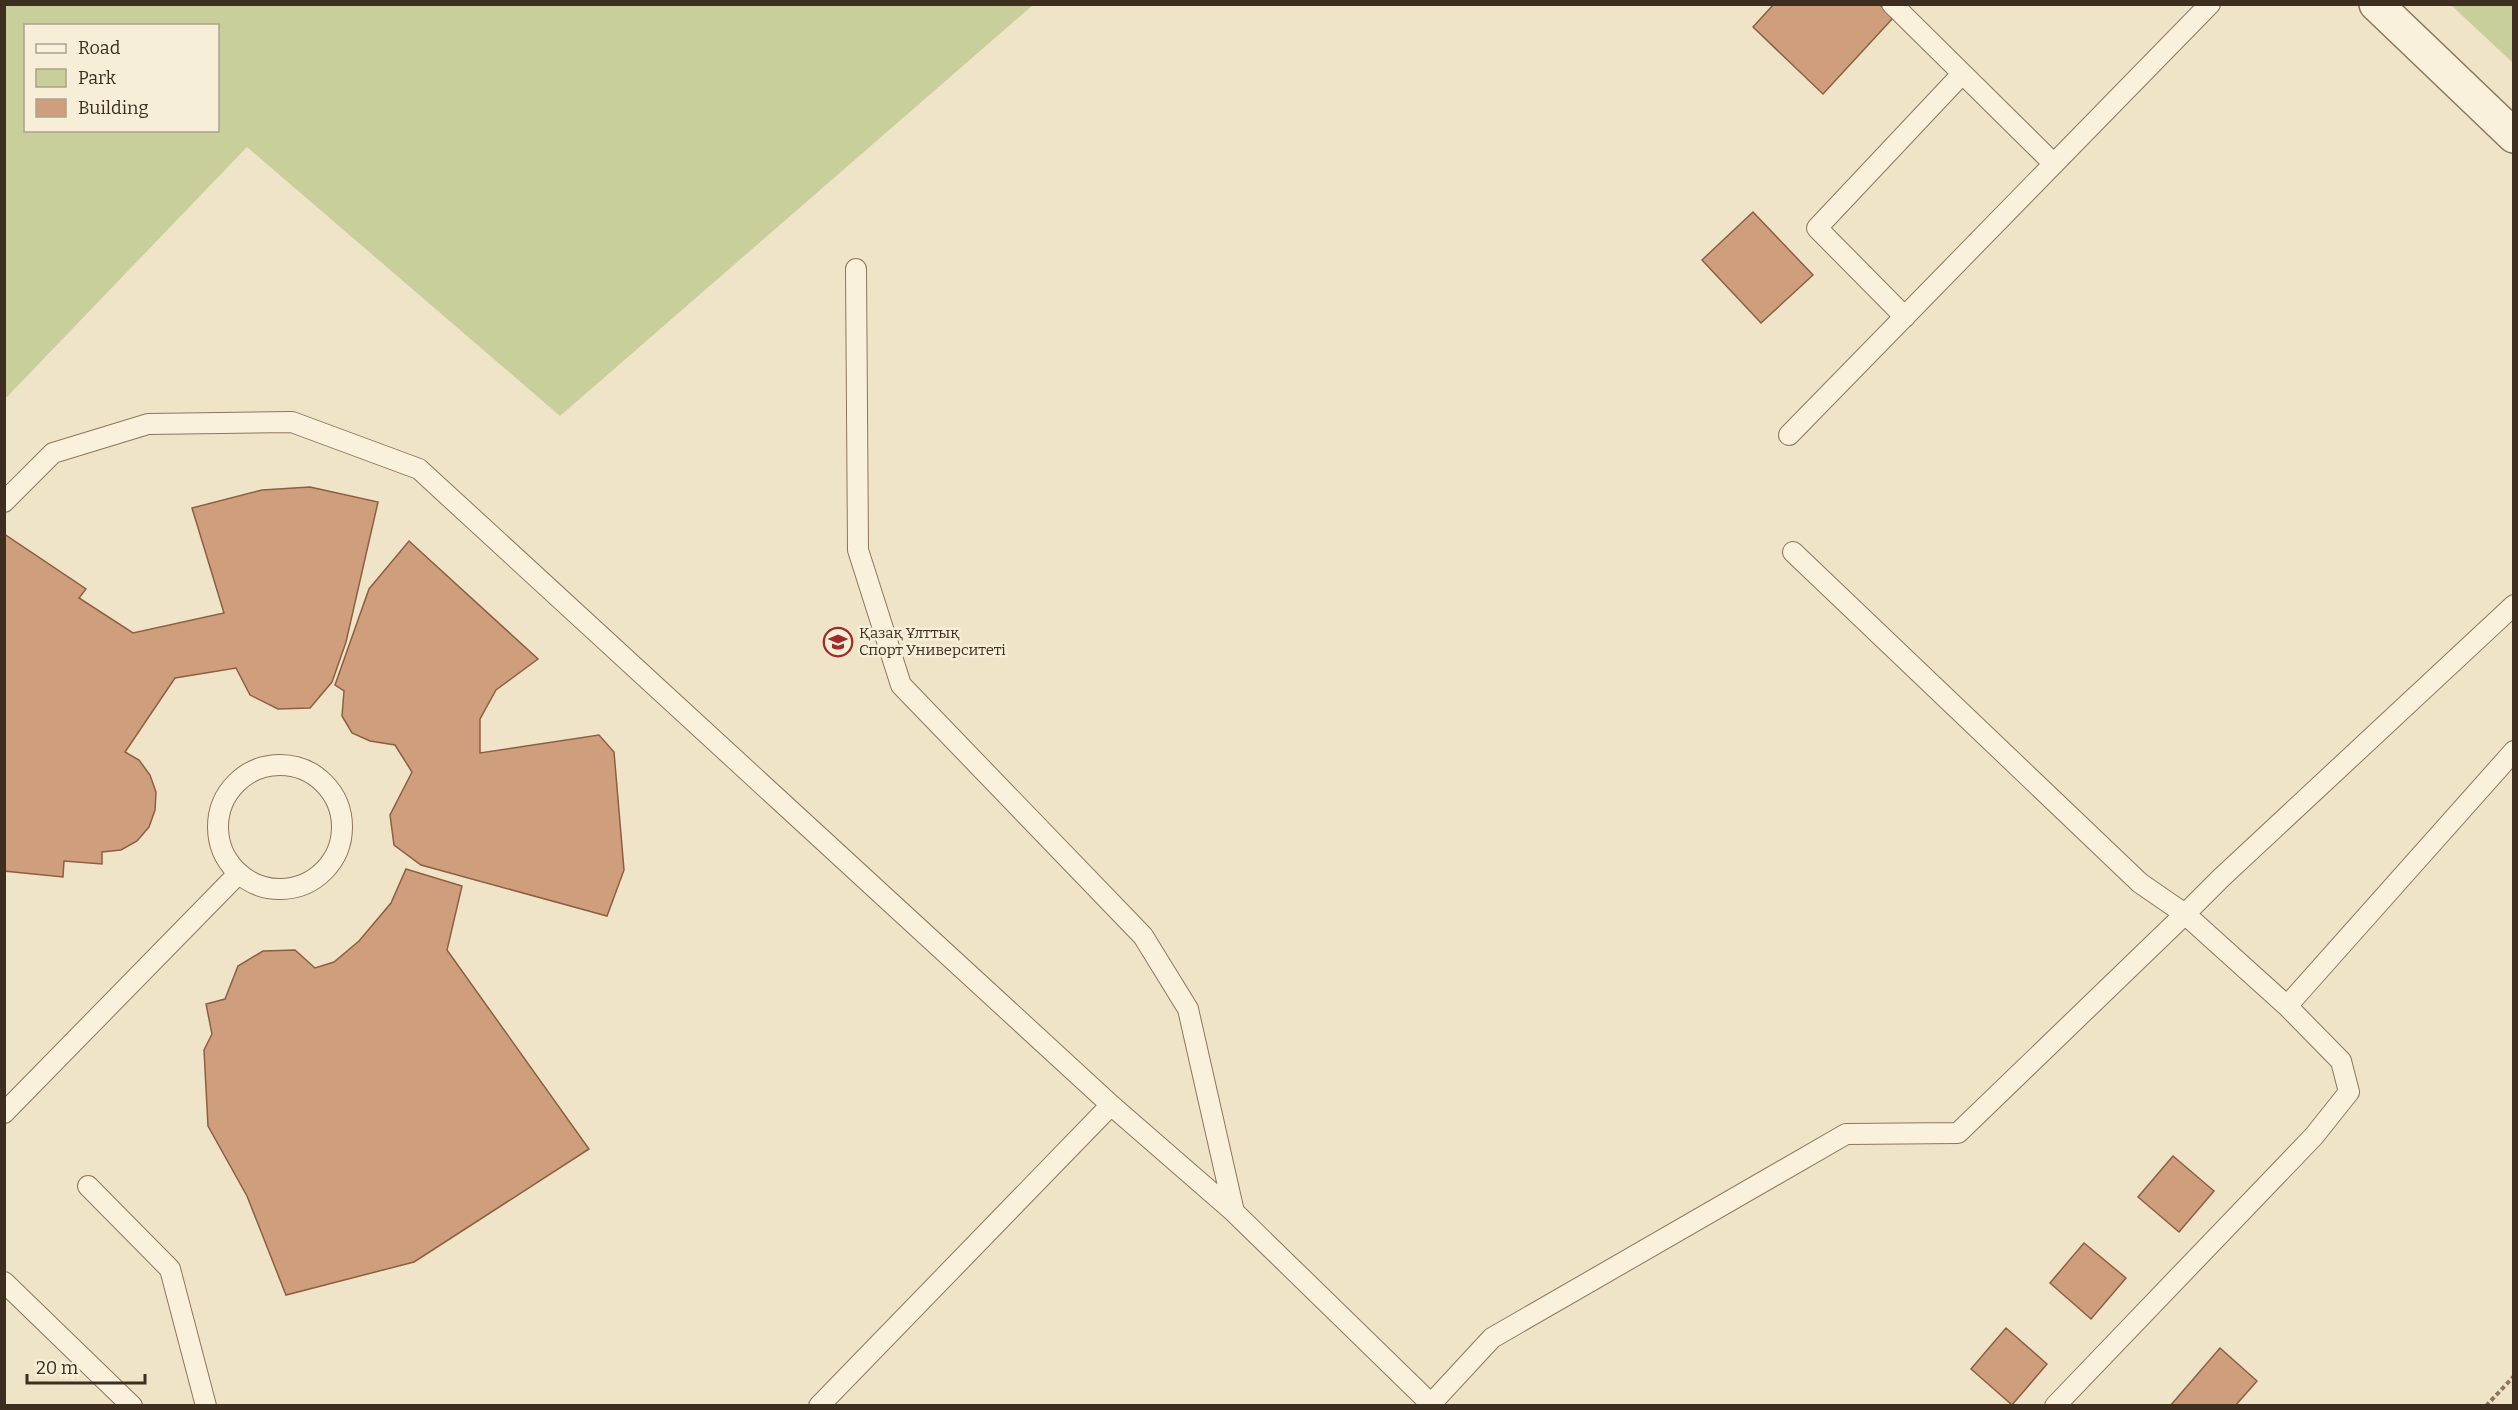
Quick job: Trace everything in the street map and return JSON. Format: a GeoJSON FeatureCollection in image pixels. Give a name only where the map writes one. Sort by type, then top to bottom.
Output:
{"type":"FeatureCollection","features":[{"type":"Feature","properties":{"kind":"street"},"geometry":{"type":"LineString","coordinates":[[2376,4],[2514,136]]}},
{"type":"Feature","properties":{"kind":"lane"},"geometry":{"type":"LineString","coordinates":[[1892,4],[2054,164]]}},
{"type":"Feature","properties":{"kind":"lane"},"geometry":{"type":"LineString","coordinates":[[1790,435],[2210,4]]}},
{"type":"Feature","properties":{"kind":"lane"},"geometry":{"type":"LineString","coordinates":[[1905,317],[1817,228],[1962,74]]}},
{"type":"Feature","properties":{"kind":"lane"},"geometry":{"type":"LineString","coordinates":[[856,269],[858,550],[901,685],[1143,936],[1188,1009],[1234,1212]]}},
{"type":"Feature","properties":{"kind":"lane"},"geometry":{"type":"LineString","coordinates":[[4,502],[53,453],[148,424],[292,422],[419,469],[1111,1105],[1234,1212],[1431,1405],[1492,1338],[1846,1134],[1958,1133],[2221,878],[2514,605]]}},
{"type":"Feature","properties":{"kind":"lane"},"geometry":{"type":"LineString","coordinates":[[1793,552],[2140,884],[2185,914],[2287,1006],[2341,1061],[2349,1092],[2314,1136],[2055,1406]]}},
{"type":"Feature","properties":{"kind":"lane"},"geometry":{"type":"LineString","coordinates":[[2287,1006],[2514,751]]}},
{"type":"Feature","properties":{"kind":"lane"},"geometry":{"type":"LineString","coordinates":[[286,765],[305,770],[322,781],[338,805],[342,834],[337,853],[327,869],[312,881],[293,888],[274,889],[255,885],[238,874],[226,859],[219,840],[218,821],[223,802],[234,785],[249,773],[267,766],[286,765]]}},
{"type":"Feature","properties":{"kind":"lane"},"geometry":{"type":"LineString","coordinates":[[4,1113],[238,874]]}},
{"type":"Feature","properties":{"kind":"lane"},"geometry":{"type":"LineString","coordinates":[[819,1406],[1111,1105]]}},
{"type":"Feature","properties":{"kind":"lane"},"geometry":{"type":"LineString","coordinates":[[88,1186],[170,1269],[206,1406]]}},
{"type":"Feature","properties":{"kind":"lane"},"geometry":{"type":"LineString","coordinates":[[4,1282],[132,1406]]}},
{"type":"Feature","properties":{"kind":"path"},"geometry":{"type":"LineString","coordinates":[[2486,1406],[2514,1376]]}},
{"type":"Feature","properties":{"kind":"green space"},"geometry":{"type":"Polygon","coordinates":[[[5,4],[1033,4],[560,416],[247,147],[5,399],[5,4]]]}},
{"type":"Feature","properties":{"kind":"green space"},"geometry":{"type":"Polygon","coordinates":[[[2451,5],[2513,5],[2513,63],[2451,5]]]}},
{"type":"Feature","properties":{"kind":"building"},"geometry":{"type":"Polygon","coordinates":[[[1774,4],[1879,4],[1893,18],[1823,94],[1753,27],[1774,4]]]}},
{"type":"Feature","properties":{"kind":"building"},"geometry":{"type":"Polygon","coordinates":[[[1753,212],[1813,275],[1761,323],[1702,260],[1753,212]]]}},
{"type":"Feature","properties":{"kind":"building"},"geometry":{"type":"Polygon","coordinates":[[[310,487],[378,502],[346,642],[332,682],[310,708],[278,709],[250,695],[236,668],[175,678],[125,752],[139,760],[150,775],[156,792],[155,810],[149,827],[137,841],[121,850],[102,852],[102,864],[64,861],[63,877],[4,871],[4,534],[86,589],[79,598],[133,633],[224,613],[192,508],[262,490],[310,487]]]}},
{"type":"Feature","properties":{"kind":"building"},"geometry":{"type":"Polygon","coordinates":[[[409,541],[538,659],[496,690],[480,719],[480,753],[599,735],[614,752],[624,870],[607,916],[421,865],[394,845],[390,815],[412,772],[395,745],[370,741],[352,733],[342,716],[344,691],[335,685],[369,589],[409,541]]]}},
{"type":"Feature","properties":{"kind":"building"},"geometry":{"type":"Polygon","coordinates":[[[406,869],[462,886],[447,950],[589,1149],[414,1262],[286,1295],[247,1196],[208,1126],[204,1050],[212,1034],[206,1004],[225,999],[238,966],[263,951],[295,950],[315,968],[334,962],[359,941],[391,903],[406,869]]]}},
{"type":"Feature","properties":{"kind":"building"},"geometry":{"type":"Polygon","coordinates":[[[2173,1156],[2214,1191],[2179,1232],[2138,1197],[2173,1156]]]}},
{"type":"Feature","properties":{"kind":"building"},"geometry":{"type":"Polygon","coordinates":[[[2084,1243],[2126,1278],[2091,1319],[2050,1283],[2084,1243]]]}},
{"type":"Feature","properties":{"kind":"building"},"geometry":{"type":"Polygon","coordinates":[[[2006,1328],[2047,1364],[2012,1405],[1971,1369],[2006,1328]]]}},
{"type":"Feature","properties":{"kind":"building"},"geometry":{"type":"Polygon","coordinates":[[[2220,1348],[2257,1381],[2235,1406],[2170,1406],[2220,1348]]]}},
{"type":"Feature","properties":{"kind":"place","name":"Қазақ Ұлттық Спорт Университеті"},"geometry":{"type":"Point","coordinates":[838,642]}}]}
